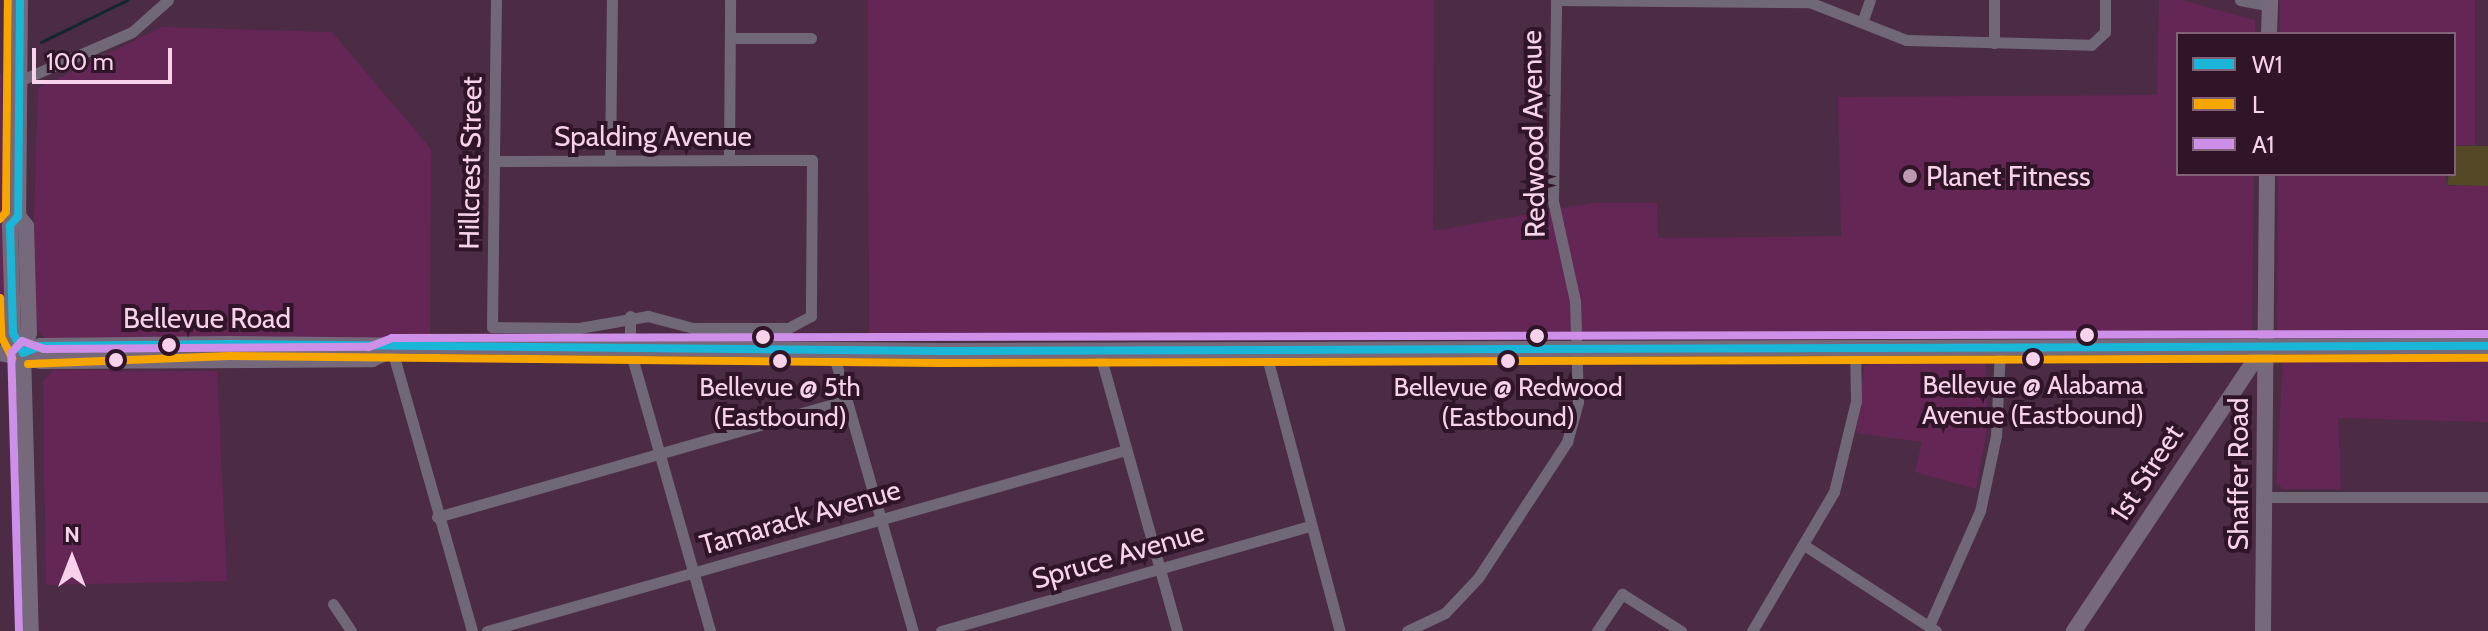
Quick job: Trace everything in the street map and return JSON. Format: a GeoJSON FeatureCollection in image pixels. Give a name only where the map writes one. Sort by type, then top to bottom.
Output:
{"type":"FeatureCollection","features":[{"type":"Feature","properties":{"kind":"main road"},"geometry":{"type":"LineString","coordinates":[[20,0],[18,216],[10,226],[13,333],[23,353],[31,631]]}},
{"type":"Feature","properties":{"kind":"main road"},"geometry":{"type":"LineString","coordinates":[[2269,32],[2270,3]]}},
{"type":"Feature","properties":{"kind":"main road","name":"Shaffer Road"},"geometry":{"type":"LineString","coordinates":[[2263,631],[2267,176]]}},
{"type":"Feature","properties":{"kind":"main road"},"geometry":{"type":"LineString","coordinates":[[174,359],[196,344]]}},
{"type":"Feature","properties":{"kind":"main road","name":"Bellevue Road"},"geometry":{"type":"LineString","coordinates":[[0,353],[23,353],[40,346],[196,344],[371,344],[392,350],[1099,351],[2488,346]]}},
{"type":"Feature","properties":{"kind":"main road","name":"1st Street"},"geometry":{"type":"LineString","coordinates":[[2074,631],[2264,346]]}},
{"type":"Feature","properties":{"kind":"main road","name":"Bellevue Road"},"geometry":{"type":"LineString","coordinates":[[23,353],[42,361],[372,359],[392,350]]}},
{"type":"Feature","properties":{"kind":"street"},"geometry":{"type":"LineString","coordinates":[[19,81],[132,32],[168,0]]}},
{"type":"Feature","properties":{"kind":"street","name":"Hillcrest Street"},"geometry":{"type":"LineString","coordinates":[[496,0],[492,327],[579,328],[630,316]]}},
{"type":"Feature","properties":{"kind":"street"},"geometry":{"type":"LineString","coordinates":[[610,160],[612,0]]}},
{"type":"Feature","properties":{"kind":"street"},"geometry":{"type":"LineString","coordinates":[[729,160],[730,0]]}},
{"type":"Feature","properties":{"kind":"street"},"geometry":{"type":"LineString","coordinates":[[1556,0],[1774,0],[1838,7],[1906,40],[2091,45],[2105,32],[2105,0]]}},
{"type":"Feature","properties":{"kind":"street","name":"Redwood Avenue"},"geometry":{"type":"LineString","coordinates":[[1407,631],[1445,613],[1478,578],[1554,464],[1578,402],[1575,301],[1553,201],[1556,0]]}},
{"type":"Feature","properties":{"kind":"street"},"geometry":{"type":"LineString","coordinates":[[1863,20],[1870,0]]}},
{"type":"Feature","properties":{"kind":"street"},"geometry":{"type":"LineString","coordinates":[[1994,0],[1994,43]]}},
{"type":"Feature","properties":{"kind":"street"},"geometry":{"type":"LineString","coordinates":[[2240,0],[2270,3]]}},
{"type":"Feature","properties":{"kind":"street"},"geometry":{"type":"LineString","coordinates":[[730,38],[811,38]]}},
{"type":"Feature","properties":{"kind":"street","name":"Spalding Avenue"},"geometry":{"type":"LineString","coordinates":[[494,161],[812,160],[811,316],[801,326],[693,328],[630,316]]}},
{"type":"Feature","properties":{"kind":"street"},"geometry":{"type":"LineString","coordinates":[[630,316],[630,350],[710,631]]}},
{"type":"Feature","properties":{"kind":"street"},"geometry":{"type":"LineString","coordinates":[[1807,547],[1932,629],[1980,511],[1996,436],[2000,347]]}},
{"type":"Feature","properties":{"kind":"street"},"geometry":{"type":"LineString","coordinates":[[1752,631],[1807,547],[1849,435],[1855,348]]}},
{"type":"Feature","properties":{"kind":"street"},"geometry":{"type":"LineString","coordinates":[[832,349],[913,631]]}},
{"type":"Feature","properties":{"kind":"street"},"geometry":{"type":"LineString","coordinates":[[392,350],[437,517],[472,631]]}},
{"type":"Feature","properties":{"kind":"street"},"geometry":{"type":"LineString","coordinates":[[1265,350],[1340,631]]}},
{"type":"Feature","properties":{"kind":"street"},"geometry":{"type":"LineString","coordinates":[[1099,351],[1177,631]]}},
{"type":"Feature","properties":{"kind":"street"},"geometry":{"type":"LineString","coordinates":[[437,517],[847,400]]}},
{"type":"Feature","properties":{"kind":"street","name":"Tamarack Avenue"},"geometry":{"type":"LineString","coordinates":[[487,631],[1126,450]]}},
{"type":"Feature","properties":{"kind":"street"},"geometry":{"type":"LineString","coordinates":[[2264,497],[2488,497]]}},
{"type":"Feature","properties":{"kind":"street","name":"Spruce Avenue"},"geometry":{"type":"LineString","coordinates":[[941,631],[1310,526]]}},
{"type":"Feature","properties":{"kind":"street"},"geometry":{"type":"LineString","coordinates":[[1597,631],[1622,594],[1681,631]]}},
{"type":"Feature","properties":{"kind":"street"},"geometry":{"type":"LineString","coordinates":[[333,604],[351,631]]}},
{"type":"Feature","properties":{"kind":"shaded area"},"geometry":{"type":"Polygon","coordinates":[[[868,0],[1434,0],[1433,231],[1592,203],[1657,203],[1658,238],[1841,236],[1838,97],[2157,95],[2159,0],[2181,0],[2255,20],[2255,32],[2176,32],[2176,176],[2254,176],[2252,333],[869,334],[868,0]]]}},
{"type":"Feature","properties":{"kind":"shaded area"},"geometry":{"type":"Polygon","coordinates":[[[2280,0],[2475,0],[2475,145],[2456,145],[2456,32],[2279,32],[2280,0]]]}},
{"type":"Feature","properties":{"kind":"shaded area"},"geometry":{"type":"Polygon","coordinates":[[[162,27],[332,32],[431,149],[430,337],[47,341],[36,328],[33,250],[38,88],[162,27]]]}},
{"type":"Feature","properties":{"kind":"shaded area"},"geometry":{"type":"Polygon","coordinates":[[[0,74],[3,329],[0,333],[0,74]]]}},
{"type":"Feature","properties":{"kind":"shaded area"},"geometry":{"type":"Polygon","coordinates":[[[2456,146],[2488,146],[2488,186],[2447,185],[2449,176],[2456,176],[2456,146]]]}},
{"type":"Feature","properties":{"kind":"shaded area"},"geometry":{"type":"Polygon","coordinates":[[[2278,176],[2446,176],[2446,186],[2488,186],[2488,333],[2277,332],[2278,176]]]}},
{"type":"Feature","properties":{"kind":"shaded area"},"geometry":{"type":"Polygon","coordinates":[[[2283,360],[2488,360],[2488,422],[2338,418],[2341,489],[2283,489],[2276,482],[2283,360]]]}},
{"type":"Feature","properties":{"kind":"shaded area"},"geometry":{"type":"Polygon","coordinates":[[[1871,362],[1986,362],[1987,429],[1976,489],[1915,472],[1922,442],[1856,433],[1864,366],[1871,362]]]}},
{"type":"Feature","properties":{"kind":"shaded area"},"geometry":{"type":"Polygon","coordinates":[[[53,370],[217,371],[227,581],[46,585],[43,381],[53,370]]]}},
{"type":"Feature","properties":{"kind":"waterway"},"geometry":{"type":"LineString","coordinates":[[41,42],[127,0]]}},
{"type":"Feature","properties":{"kind":"transit line","name":"L"},"geometry":{"type":"LineString","coordinates":[[0,219],[6,212],[8,0]]}},
{"type":"Feature","properties":{"kind":"transit line","name":"W1"},"geometry":{"type":"LineString","coordinates":[[20,0],[18,216],[10,226],[13,333],[23,353]]}},
{"type":"Feature","properties":{"kind":"transit line","name":"L"},"geometry":{"type":"LineString","coordinates":[[0,298],[1,336],[12,358]]}},
{"type":"Feature","properties":{"kind":"transit line","name":"A1"},"geometry":{"type":"LineString","coordinates":[[19,631],[11,353],[22,341],[44,349],[369,347],[392,338],[2488,334]]}},
{"type":"Feature","properties":{"kind":"transit line","name":"W1"},"geometry":{"type":"LineString","coordinates":[[23,353],[40,346],[229,344],[941,351],[2488,346]]}},
{"type":"Feature","properties":{"kind":"transit line","name":"L"},"geometry":{"type":"LineString","coordinates":[[28,364],[229,356],[941,363],[2488,358]]}},
{"type":"Feature","properties":{"kind":"place","name":"Planet Fitness"},"geometry":{"type":"Point","coordinates":[1910,176]}},
{"type":"Feature","properties":{"kind":"place","name":"Bellevue @ Alabama Avenue (Eastbound)"},"geometry":{"type":"Point","coordinates":[2033,359]}},
{"type":"Feature","properties":{"kind":"place","name":"Bellevue @ 5th (Eastbound)"},"geometry":{"type":"Point","coordinates":[780,361]}},
{"type":"Feature","properties":{"kind":"place","name":"Bellevue @ Redwood (Eastbound)"},"geometry":{"type":"Point","coordinates":[1508,361]}}]}
